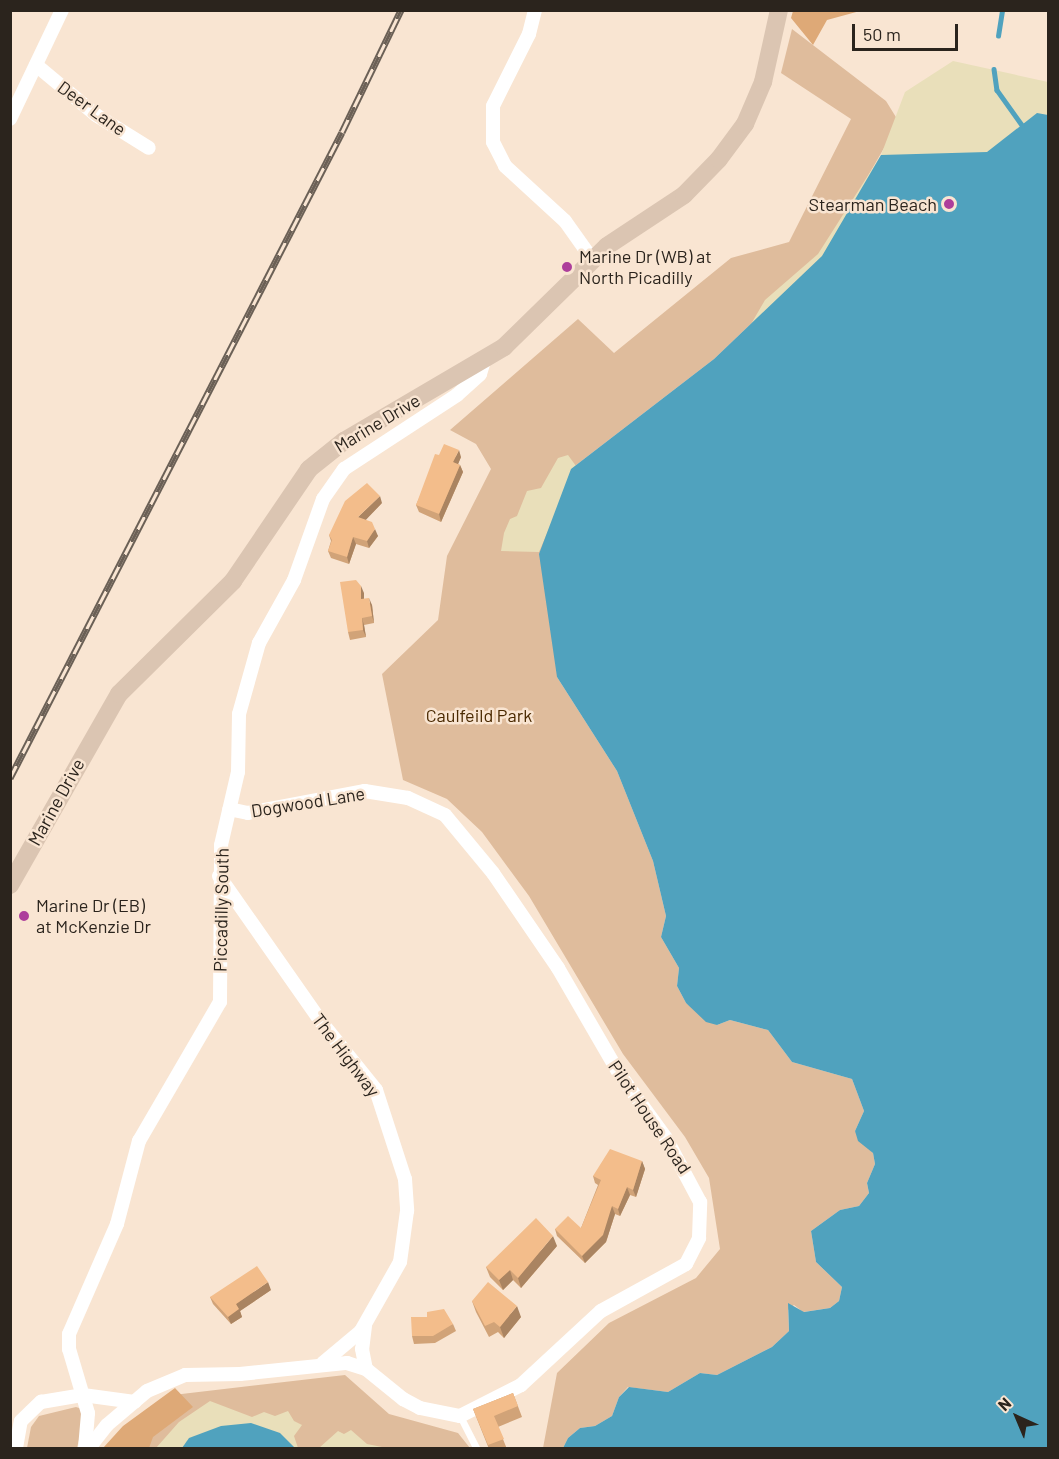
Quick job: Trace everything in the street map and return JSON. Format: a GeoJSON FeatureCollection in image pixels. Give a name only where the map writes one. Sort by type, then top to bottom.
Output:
{"type":"FeatureCollection","features":[{"type":"Feature","properties":{"kind":"main road","name":"Marine Drive"},"geometry":{"type":"LineString","coordinates":[[10,885],[119,694],[233,581],[309,469],[344,441],[484,361],[523,333],[592,259],[684,195],[719,159],[745,124],[763,82],[779,10]]}},
{"type":"Feature","properties":{"kind":"street"},"geometry":{"type":"LineString","coordinates":[[10,119],[62,10]]}},
{"type":"Feature","properties":{"kind":"street"},"geometry":{"type":"LineString","coordinates":[[535,10],[529,34],[493,106],[493,142],[506,166],[565,221],[592,259]]}},
{"type":"Feature","properties":{"kind":"street","name":"Deer Lane"},"geometry":{"type":"LineString","coordinates":[[36,65],[96,115],[149,148]]}},
{"type":"Feature","properties":{"kind":"street","name":"Piccadilly South"},"geometry":{"type":"LineString","coordinates":[[87,1449],[89,1424],[69,1349],[69,1334],[117,1224],[139,1141],[220,1002],[218,874],[238,772],[239,714],[246,684],[263,633],[294,580],[329,489],[353,459],[440,408],[469,386],[480,374],[484,361]]}},
{"type":"Feature","properties":{"kind":"street","name":"Dogwood Lane"},"geometry":{"type":"LineString","coordinates":[[229,809],[248,813],[365,791],[422,803]]}},
{"type":"Feature","properties":{"kind":"street","name":"Pilot House Road"},"geometry":{"type":"LineString","coordinates":[[422,803],[445,815],[471,844],[558,968],[615,1066],[660,1127],[691,1180],[702,1217],[695,1250],[686,1264],[601,1311],[520,1385],[460,1416]]}},
{"type":"Feature","properties":{"kind":"street","name":"The Highway"},"geometry":{"type":"LineString","coordinates":[[218,874],[322,1023],[376,1090],[405,1179],[405,1247],[366,1323],[346,1345],[320,1365]]}},
{"type":"Feature","properties":{"kind":"street","name":"The Highway"},"geometry":{"type":"LineString","coordinates":[[366,1323],[362,1348],[366,1369]]}},
{"type":"Feature","properties":{"kind":"street"},"geometry":{"type":"LineString","coordinates":[[87,1449],[107,1425],[135,1402],[161,1383],[185,1375],[240,1374],[347,1363],[366,1369],[403,1399],[420,1408],[460,1416]]}},
{"type":"Feature","properties":{"kind":"street"},"geometry":{"type":"LineString","coordinates":[[16,1449],[21,1421],[33,1405],[83,1395],[135,1402]]}},
{"type":"Feature","properties":{"kind":"lane"},"geometry":{"type":"LineString","coordinates":[[460,1416],[476,1449]]}},
{"type":"Feature","properties":{"kind":"green space","name":"Caulfeild Park"},"geometry":{"type":"Polygon","coordinates":[[[792,29],[886,101],[899,122],[822,256],[714,359],[571,469],[557,677],[617,771],[653,861],[666,916],[661,937],[679,968],[677,986],[686,1003],[717,1025],[730,1020],[768,1030],[792,1062],[852,1079],[864,1111],[855,1131],[873,1153],[875,1164],[867,1183],[869,1193],[859,1206],[840,1210],[811,1231],[816,1262],[842,1287],[839,1301],[830,1308],[803,1312],[794,1305],[788,1310],[789,1331],[772,1347],[717,1375],[700,1373],[668,1392],[628,1387],[619,1397],[612,1416],[595,1426],[580,1428],[568,1438],[563,1448],[543,1448],[557,1373],[609,1323],[696,1278],[720,1249],[709,1178],[685,1137],[623,1054],[529,896],[482,832],[447,799],[403,780],[382,674],[438,620],[447,556],[491,469],[476,444],[450,430],[578,319],[614,353],[731,258],[789,242],[851,119],[781,73],[792,29]]]}},
{"type":"Feature","properties":{"kind":"green space"},"geometry":{"type":"Polygon","coordinates":[[[345,1375],[389,1414],[458,1433],[470,1448],[112,1448],[173,1395],[345,1375]]]}},
{"type":"Feature","properties":{"kind":"green space"},"geometry":{"type":"Polygon","coordinates":[[[76,1407],[82,1409],[84,1419],[77,1448],[27,1448],[31,1427],[39,1416],[76,1407]]]}},
{"type":"Feature","properties":{"kind":"shaded area"},"geometry":{"type":"Polygon","coordinates":[[[793,10],[860,11],[827,20],[813,45],[791,18],[793,10]]]}},
{"type":"Feature","properties":{"kind":"shaded area"},"geometry":{"type":"Polygon","coordinates":[[[175,1388],[193,1407],[153,1437],[149,1448],[103,1448],[123,1426],[175,1388]]]}},
{"type":"Feature","properties":{"kind":"sand","name":"Stearman Beach"},"geometry":{"type":"Polygon","coordinates":[[[953,61],[1048,82],[1048,345],[740,343],[765,300],[818,254],[881,155],[905,92],[953,61]]]}},
{"type":"Feature","properties":{"kind":"sand"},"geometry":{"type":"Polygon","coordinates":[[[568,455],[576,466],[539,552],[501,551],[504,533],[510,519],[517,516],[527,491],[541,488],[558,458],[568,455]]]}},
{"type":"Feature","properties":{"kind":"sand"},"geometry":{"type":"Polygon","coordinates":[[[210,1401],[252,1417],[264,1412],[275,1416],[288,1411],[294,1421],[302,1425],[294,1436],[298,1448],[156,1448],[179,1422],[210,1401]]]}},
{"type":"Feature","properties":{"kind":"sand"},"geometry":{"type":"Polygon","coordinates":[[[351,1430],[367,1444],[387,1448],[319,1448],[338,1431],[344,1434],[351,1430]]]}},
{"type":"Feature","properties":{"kind":"water"},"geometry":{"type":"Polygon","coordinates":[[[1037,113],[1048,115],[1048,1448],[563,1448],[568,1438],[580,1428],[595,1426],[612,1416],[619,1397],[629,1387],[668,1392],[700,1373],[717,1375],[772,1347],[789,1331],[788,1303],[804,1312],[830,1308],[839,1301],[842,1287],[816,1262],[811,1231],[840,1210],[859,1206],[869,1193],[867,1183],[875,1164],[873,1153],[858,1141],[855,1131],[864,1111],[852,1079],[792,1062],[768,1030],[730,1020],[717,1025],[706,1022],[686,1003],[677,986],[679,968],[661,937],[666,916],[653,861],[617,771],[557,677],[539,554],[571,469],[714,359],[822,256],[881,155],[987,152],[1037,113]]]}},
{"type":"Feature","properties":{"kind":"water"},"geometry":{"type":"Polygon","coordinates":[[[251,1423],[280,1433],[295,1448],[182,1448],[189,1438],[221,1426],[251,1423]]]}},
{"type":"Feature","properties":{"kind":"building"},"geometry":{"type":"Polygon","coordinates":[[[444,444],[459,450],[453,462],[460,465],[439,514],[416,505],[435,454],[439,455],[444,444]]]}},
{"type":"Feature","properties":{"kind":"building"},"geometry":{"type":"Polygon","coordinates":[[[367,483],[380,496],[358,517],[372,522],[375,529],[367,541],[353,537],[347,557],[328,551],[332,540],[329,535],[345,501],[367,483]]]}},
{"type":"Feature","properties":{"kind":"building"},"geometry":{"type":"Polygon","coordinates":[[[356,580],[361,586],[361,599],[369,598],[372,616],[362,618],[363,630],[348,632],[340,582],[356,580]]]}},
{"type":"Feature","properties":{"kind":"building"},"geometry":{"type":"Polygon","coordinates":[[[610,1149],[642,1161],[633,1190],[627,1187],[618,1209],[612,1206],[603,1235],[582,1256],[555,1229],[568,1216],[581,1228],[601,1180],[593,1176],[610,1149]]]}},
{"type":"Feature","properties":{"kind":"building"},"geometry":{"type":"Polygon","coordinates":[[[536,1218],[553,1236],[518,1278],[510,1270],[499,1280],[486,1267],[536,1218]]]}},
{"type":"Feature","properties":{"kind":"building"},"geometry":{"type":"Polygon","coordinates":[[[257,1266],[268,1282],[236,1304],[239,1309],[228,1317],[210,1297],[257,1266]]]}},
{"type":"Feature","properties":{"kind":"building"},"geometry":{"type":"Polygon","coordinates":[[[488,1282],[517,1306],[500,1327],[494,1322],[485,1326],[472,1301],[488,1282]]]}},
{"type":"Feature","properties":{"kind":"building"},"geometry":{"type":"Polygon","coordinates":[[[444,1309],[453,1324],[433,1336],[412,1336],[411,1317],[427,1317],[427,1312],[444,1309]]]}},
{"type":"Feature","properties":{"kind":"building"},"geometry":{"type":"Polygon","coordinates":[[[513,1393],[518,1406],[494,1416],[504,1439],[488,1445],[473,1409],[513,1393]]]}},
{"type":"Feature","properties":{"kind":"waterway"},"geometry":{"type":"LineString","coordinates":[[998,36],[1002,10]]}},
{"type":"Feature","properties":{"kind":"waterway"},"geometry":{"type":"LineString","coordinates":[[994,69],[997,90],[1022,125]]}},
{"type":"Feature","properties":{"kind":"railway"},"geometry":{"type":"LineString","coordinates":[[10,778],[342,132],[401,10]]}},
{"type":"Feature","properties":{"kind":"place","name":"Stearman Beach"},"geometry":{"type":"Point","coordinates":[949,204]}},
{"type":"Feature","properties":{"kind":"place","name":"Marine Dr (WB) at North Picadilly"},"geometry":{"type":"Point","coordinates":[567,267]}},
{"type":"Feature","properties":{"kind":"place","name":"Marine Dr (EB) at McKenzie Dr"},"geometry":{"type":"Point","coordinates":[24,916]}}]}
